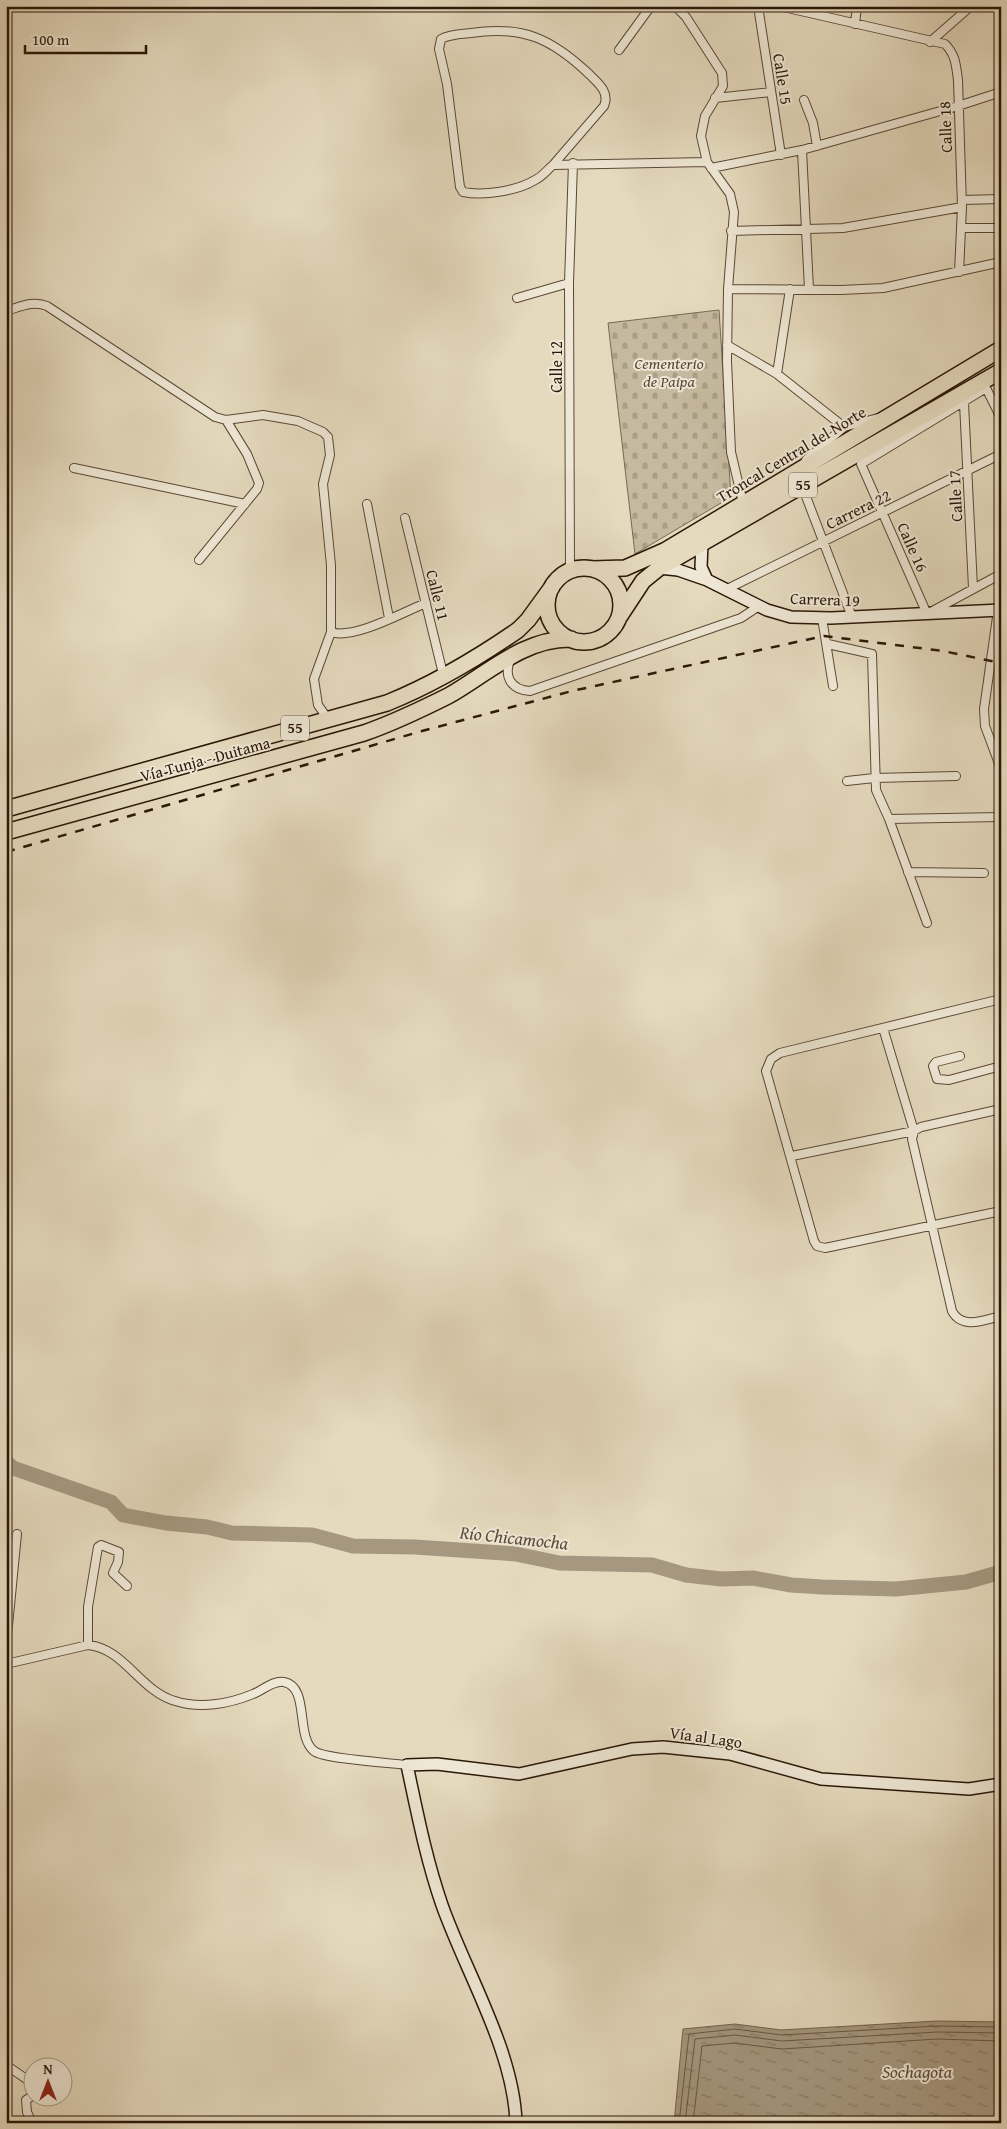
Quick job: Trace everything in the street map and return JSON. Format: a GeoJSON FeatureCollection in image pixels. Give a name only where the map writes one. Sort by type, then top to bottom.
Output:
{"type":"FeatureCollection","features":[{"type":"Feature","properties":{"kind":"highway","name":"Troncal Central del Norte"},"geometry":{"type":"LineString","coordinates":[[592,569],[611,570],[639,563],[666,550],[1001,349]]}},
{"type":"Feature","properties":{"kind":"highway","name":"Troncal Central del Norte"},"geometry":{"type":"LineString","coordinates":[[620,616],[643,581],[659,568],[984,385],[1001,371]]}},
{"type":"Feature","properties":{"kind":"highway","name":"55"},"geometry":{"type":"LineString","coordinates":[[552,587],[560,577],[570,571],[581,568],[592,569]]}},
{"type":"Feature","properties":{"kind":"highway"},"geometry":{"type":"LineString","coordinates":[[592,569],[606,575],[617,586],[621,601],[620,616]]}},
{"type":"Feature","properties":{"kind":"highway"},"geometry":{"type":"LineString","coordinates":[[552,587],[547,602],[549,618],[558,631],[571,639]]}},
{"type":"Feature","properties":{"kind":"highway","name":"Vía Tunja - Duitama"},"geometry":{"type":"LineString","coordinates":[[6,809],[387,703],[444,678],[518,630],[528,620],[552,587]]}},
{"type":"Feature","properties":{"kind":"highway","name":"55"},"geometry":{"type":"LineString","coordinates":[[571,639],[583,642],[600,638],[614,627],[620,616]]}},
{"type":"Feature","properties":{"kind":"highway","name":"Vía Tunja - Duitama"},"geometry":{"type":"LineString","coordinates":[[6,832],[364,733],[418,712],[531,645],[543,641],[571,639]]}},
{"type":"Feature","properties":{"kind":"street"},"geometry":{"type":"LineString","coordinates":[[619,50],[651,6]]}},
{"type":"Feature","properties":{"kind":"street"},"geometry":{"type":"LineString","coordinates":[[675,6],[686,18],[722,73],[723,86],[705,116],[701,136],[709,165],[730,194],[734,212],[728,290],[727,345],[731,452],[743,503]]}},
{"type":"Feature","properties":{"kind":"street","name":"Calle 15"},"geometry":{"type":"LineString","coordinates":[[758,6],[781,155]]}},
{"type":"Feature","properties":{"kind":"street","name":"Calle 18"},"geometry":{"type":"LineString","coordinates":[[779,6],[945,44],[952,51],[956,61],[962,203],[959,272]]}},
{"type":"Feature","properties":{"kind":"street"},"geometry":{"type":"LineString","coordinates":[[855,24],[857,6]]}},
{"type":"Feature","properties":{"kind":"street"},"geometry":{"type":"LineString","coordinates":[[930,42],[972,6]]}},
{"type":"Feature","properties":{"kind":"street"},"geometry":{"type":"LineString","coordinates":[[553,164],[604,106],[606,101],[605,91],[565,52],[541,38],[506,31],[478,32],[447,36],[441,39],[439,49],[446,84],[460,187],[463,192],[472,194],[514,189],[536,180],[553,164],[709,165],[781,155],[958,106],[1001,92]]}},
{"type":"Feature","properties":{"kind":"street"},"geometry":{"type":"LineString","coordinates":[[715,98],[772,92]]}},
{"type":"Feature","properties":{"kind":"street"},"geometry":{"type":"LineString","coordinates":[[804,100],[813,123],[817,146]]}},
{"type":"Feature","properties":{"kind":"street"},"geometry":{"type":"LineString","coordinates":[[802,150],[808,288]]}},
{"type":"Feature","properties":{"kind":"street","name":"Calle 12"},"geometry":{"type":"LineString","coordinates":[[570,571],[569,283],[573,163]]}},
{"type":"Feature","properties":{"kind":"street"},"geometry":{"type":"LineString","coordinates":[[732,232],[843,228],[962,203],[1001,199]]}},
{"type":"Feature","properties":{"kind":"street"},"geometry":{"type":"LineString","coordinates":[[962,228],[1001,228]]}},
{"type":"Feature","properties":{"kind":"street"},"geometry":{"type":"LineString","coordinates":[[728,290],[883,288],[1001,262]]}},
{"type":"Feature","properties":{"kind":"street"},"geometry":{"type":"LineString","coordinates":[[517,298],[569,283]]}},
{"type":"Feature","properties":{"kind":"street"},"geometry":{"type":"LineString","coordinates":[[776,374],[790,289]]}},
{"type":"Feature","properties":{"kind":"street"},"geometry":{"type":"LineString","coordinates":[[6,311],[32,303],[47,306],[215,417],[226,420],[263,415],[298,421],[323,432],[328,437],[330,455],[323,484],[331,565],[331,632],[314,679],[318,705],[328,718]]}},
{"type":"Feature","properties":{"kind":"street"},"geometry":{"type":"LineString","coordinates":[[727,345],[776,374],[844,427]]}},
{"type":"Feature","properties":{"kind":"street"},"geometry":{"type":"LineString","coordinates":[[964,403],[984,385],[1001,418]]}},
{"type":"Feature","properties":{"kind":"street","name":"Calle 16"},"geometry":{"type":"LineString","coordinates":[[927,614],[861,464],[964,403]]}},
{"type":"Feature","properties":{"kind":"street","name":"Calle 17"},"geometry":{"type":"LineString","coordinates":[[964,403],[974,588]]}},
{"type":"Feature","properties":{"kind":"street"},"geometry":{"type":"LineString","coordinates":[[792,474],[844,427],[885,418]]}},
{"type":"Feature","properties":{"kind":"street"},"geometry":{"type":"LineString","coordinates":[[199,560],[257,488],[259,479],[226,420]]}},
{"type":"Feature","properties":{"kind":"street","name":"Carrera 22"},"geometry":{"type":"LineString","coordinates":[[727,589],[1001,454]]}},
{"type":"Feature","properties":{"kind":"street"},"geometry":{"type":"LineString","coordinates":[[74,468],[245,504]]}},
{"type":"Feature","properties":{"kind":"street"},"geometry":{"type":"LineString","coordinates":[[802,486],[852,617]]}},
{"type":"Feature","properties":{"kind":"street"},"geometry":{"type":"LineString","coordinates":[[367,504],[389,618]]}},
{"type":"Feature","properties":{"kind":"street","name":"Calle 11"},"geometry":{"type":"LineString","coordinates":[[406,518],[444,678]]}},
{"type":"Feature","properties":{"kind":"street"},"geometry":{"type":"LineString","coordinates":[[702,543],[702,567],[708,580]]}},
{"type":"Feature","properties":{"kind":"street","name":"Carrera 19"},"geometry":{"type":"LineString","coordinates":[[659,568],[678,570],[708,580],[759,606],[791,616],[822,618],[999,610]]}},
{"type":"Feature","properties":{"kind":"street"},"geometry":{"type":"LineString","coordinates":[[927,614],[1001,574]]}},
{"type":"Feature","properties":{"kind":"street"},"geometry":{"type":"LineString","coordinates":[[331,632],[342,634],[366,628],[426,602]]}},
{"type":"Feature","properties":{"kind":"street"},"geometry":{"type":"LineString","coordinates":[[511,658],[507,666],[509,679],[518,689],[530,691],[740,618],[759,606]]}},
{"type":"Feature","properties":{"kind":"street"},"geometry":{"type":"LineString","coordinates":[[999,610],[984,708],[985,726],[1001,769]]}},
{"type":"Feature","properties":{"kind":"street"},"geometry":{"type":"LineString","coordinates":[[822,618],[824,636],[828,644],[833,686]]}},
{"type":"Feature","properties":{"kind":"street"},"geometry":{"type":"LineString","coordinates":[[828,644],[872,654],[874,660],[874,778],[876,790],[889,818],[927,923]]}},
{"type":"Feature","properties":{"kind":"street"},"geometry":{"type":"LineString","coordinates":[[847,782],[874,778],[956,776]]}},
{"type":"Feature","properties":{"kind":"street"},"geometry":{"type":"LineString","coordinates":[[889,818],[1001,817]]}},
{"type":"Feature","properties":{"kind":"street"},"geometry":{"type":"LineString","coordinates":[[908,872],[984,874]]}},
{"type":"Feature","properties":{"kind":"street"},"geometry":{"type":"LineString","coordinates":[[1001,999],[780,1053],[771,1059],[766,1071],[817,1246],[825,1248],[1001,1211]]}},
{"type":"Feature","properties":{"kind":"street"},"geometry":{"type":"LineString","coordinates":[[883,1028],[914,1131],[912,1139],[934,1225],[952,1311],[958,1320],[968,1323],[1001,1316]]}},
{"type":"Feature","properties":{"kind":"street"},"geometry":{"type":"LineString","coordinates":[[960,1056],[936,1062],[933,1066],[937,1079],[949,1080],[1001,1066]]}},
{"type":"Feature","properties":{"kind":"street"},"geometry":{"type":"LineString","coordinates":[[792,1156],[914,1131],[921,1127],[1001,1108]]}},
{"type":"Feature","properties":{"kind":"street"},"geometry":{"type":"LineString","coordinates":[[6,1646],[17,1534]]}},
{"type":"Feature","properties":{"kind":"street"},"geometry":{"type":"LineString","coordinates":[[6,1664],[88,1644],[88,1607],[98,1547],[100,1545],[119,1552],[118,1562],[113,1573],[127,1586]]}},
{"type":"Feature","properties":{"kind":"street","name":"Vía al Lago"},"geometry":{"type":"LineString","coordinates":[[88,1644],[99,1646],[110,1652],[151,1688],[174,1701],[199,1706],[224,1703],[253,1694],[276,1683],[284,1682],[295,1688],[300,1698],[305,1741],[315,1752],[353,1760],[407,1765],[437,1764],[519,1774],[632,1748],[663,1747],[730,1754],[821,1779],[970,1789],[1001,1784]]}},
{"type":"Feature","properties":{"kind":"street"},"geometry":{"type":"LineString","coordinates":[[407,1765],[427,1856],[442,1906],[506,2062],[516,2123]]}},
{"type":"Feature","properties":{"kind":"street"},"geometry":{"type":"LineString","coordinates":[[6,2065],[22,2076]]}},
{"type":"Feature","properties":{"kind":"street"},"geometry":{"type":"LineString","coordinates":[[26,2106],[32,2123]]}},
{"type":"Feature","properties":{"kind":"green space","name":"Cementerio de Paipa"},"geometry":{"type":"Polygon","coordinates":[[[719,310],[731,497],[635,554],[608,323],[719,310]]]}},
{"type":"Feature","properties":{"kind":"water","name":"Sochagota"},"geometry":{"type":"Polygon","coordinates":[[[937,2021],[1001,2022],[1001,2123],[674,2123],[683,2029],[735,2024],[781,2030],[937,2021]]]}},
{"type":"Feature","properties":{"kind":"waterway","name":"Río Chicamocha"},"geometry":{"type":"LineString","coordinates":[[6,1462],[13,1468],[111,1502],[123,1515],[166,1523],[207,1527],[232,1533],[312,1535],[353,1546],[415,1547],[516,1554],[559,1563],[652,1565],[686,1575],[721,1579],[753,1578],[791,1585],[822,1587],[896,1589],[966,1582],[1001,1572]]}},
{"type":"Feature","properties":{"kind":"railway"},"geometry":{"type":"LineString","coordinates":[[6,852],[422,731],[572,691],[824,636],[943,651],[1001,663]]}}]}
